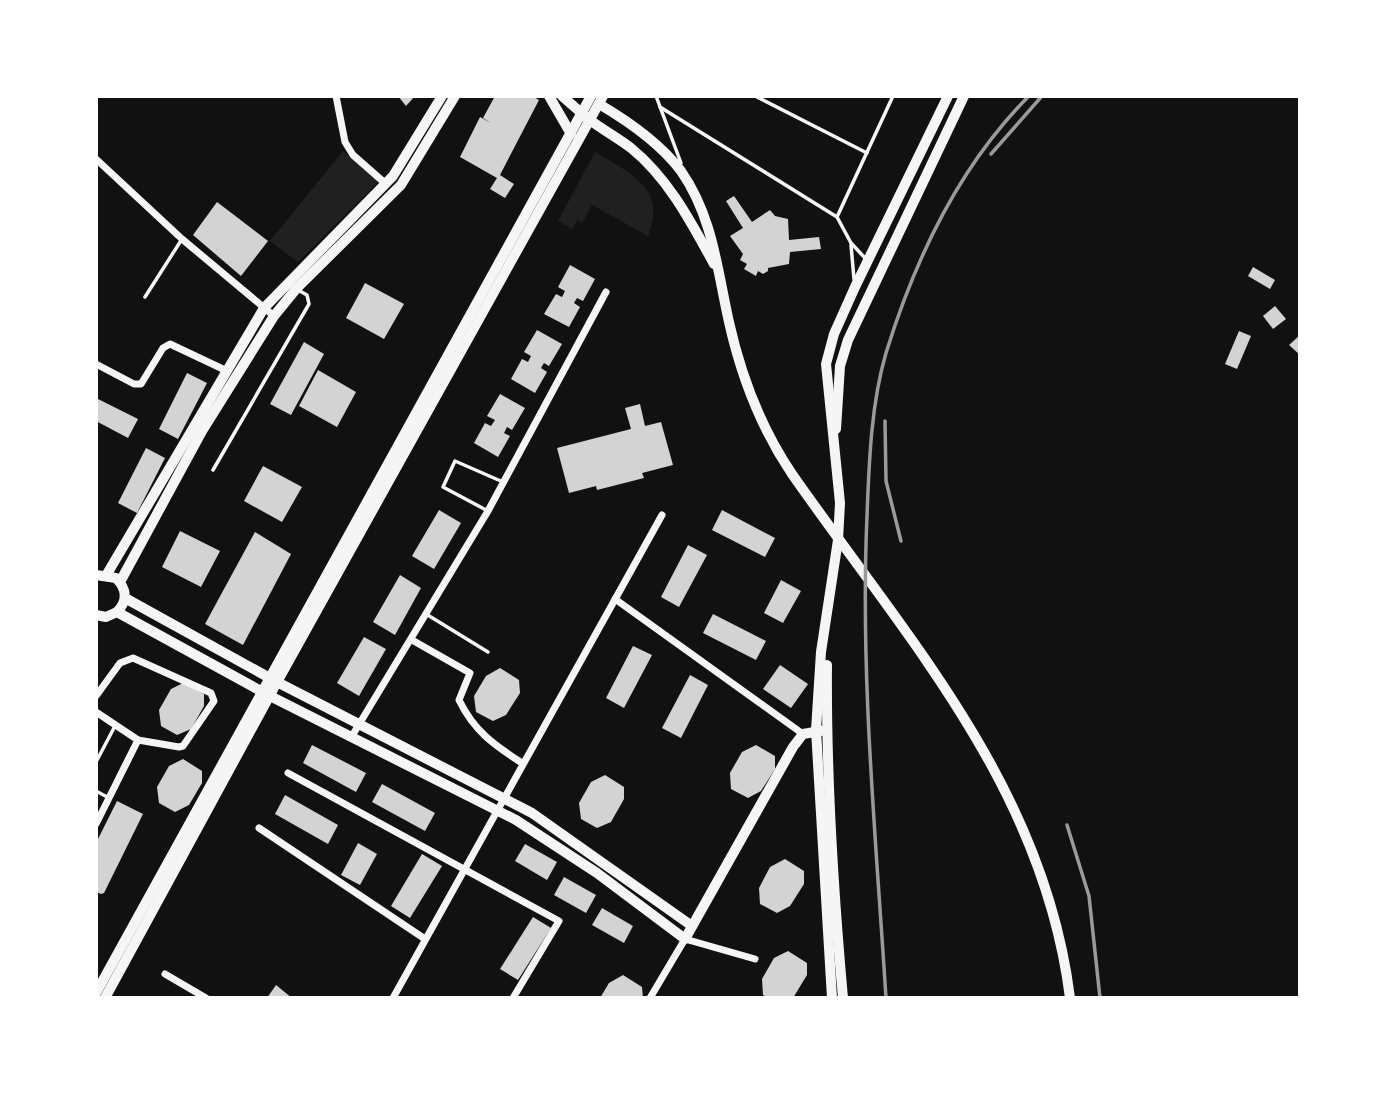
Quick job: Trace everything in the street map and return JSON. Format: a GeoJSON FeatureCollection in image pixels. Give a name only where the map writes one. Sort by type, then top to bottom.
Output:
{"type":"FeatureCollection","features":[{"type":"Feature","properties":{"kind":"main road"},"geometry":{"type":"LineString","coordinates":[[442,96],[439,112],[401,185],[296,289],[274,316],[202,431],[120,582],[125,598],[272,680],[502,798],[561,832],[692,926]]}},
{"type":"Feature","properties":{"kind":"main road"},"geometry":{"type":"LineString","coordinates":[[120,582],[102,575],[264,308],[386,184],[439,112],[455,96]]}},
{"type":"Feature","properties":{"kind":"main road"},"geometry":{"type":"LineString","coordinates":[[549,96],[574,139]]}},
{"type":"Feature","properties":{"kind":"main road"},"geometry":{"type":"LineString","coordinates":[[562,96],[652,168],[669,188],[719,272]]}},
{"type":"Feature","properties":{"kind":"main road"},"geometry":{"type":"LineString","coordinates":[[835,442],[829,414],[826,364],[834,334],[948,96]]}},
{"type":"Feature","properties":{"kind":"main road"},"geometry":{"type":"LineString","coordinates":[[832,998],[821,730],[826,624],[838,528],[835,442],[843,352],[964,96]]}},
{"type":"Feature","properties":{"kind":"main road"},"geometry":{"type":"LineString","coordinates":[[105,998],[272,680],[597,98],[664,153],[691,187],[713,235],[733,340],[752,398],[771,439],[802,488],[980,741],[1019,813],[1061,943],[1070,998]]}},
{"type":"Feature","properties":{"kind":"main road"},"geometry":{"type":"LineString","coordinates":[[574,139],[587,136],[617,138]]}},
{"type":"Feature","properties":{"kind":"main road"},"geometry":{"type":"LineString","coordinates":[[96,615],[106,617],[117,612],[125,598]]}},
{"type":"Feature","properties":{"kind":"main road"},"geometry":{"type":"LineString","coordinates":[[117,612],[265,693],[546,838],[685,939],[803,734],[821,730]]}},
{"type":"Feature","properties":{"kind":"main road"},"geometry":{"type":"LineString","coordinates":[[96,993],[265,693]]}},
{"type":"Feature","properties":{"kind":"main road"},"geometry":{"type":"LineString","coordinates":[[821,730],[843,998]]}},
{"type":"Feature","properties":{"kind":"street"},"geometry":{"type":"LineString","coordinates":[[336,96],[345,142],[353,155],[386,184]]}},
{"type":"Feature","properties":{"kind":"street"},"geometry":{"type":"LineString","coordinates":[[96,159],[182,239],[274,316]]}},
{"type":"Feature","properties":{"kind":"street"},"geometry":{"type":"LineString","coordinates":[[352,736],[488,511],[606,292]]}},
{"type":"Feature","properties":{"kind":"street"},"geometry":{"type":"LineString","coordinates":[[96,364],[134,384],[141,384],[163,348],[170,344],[225,370]]}},
{"type":"Feature","properties":{"kind":"street"},"geometry":{"type":"LineString","coordinates":[[393,998],[662,515]]}},
{"type":"Feature","properties":{"kind":"street"},"geometry":{"type":"LineString","coordinates":[[615,599],[803,734]]}},
{"type":"Feature","properties":{"kind":"street"},"geometry":{"type":"LineString","coordinates":[[412,640],[470,673],[459,700],[468,719],[483,737],[522,763]]}},
{"type":"Feature","properties":{"kind":"street"},"geometry":{"type":"LineString","coordinates":[[96,696],[120,663],[133,658],[214,696],[214,701],[183,746],[138,740],[96,712]]}},
{"type":"Feature","properties":{"kind":"street"},"geometry":{"type":"LineString","coordinates":[[96,824],[138,740]]}},
{"type":"Feature","properties":{"kind":"street"},"geometry":{"type":"LineString","coordinates":[[288,773],[559,921],[513,998]]}},
{"type":"Feature","properties":{"kind":"street"},"geometry":{"type":"LineString","coordinates":[[259,828],[425,939]]}},
{"type":"Feature","properties":{"kind":"street"},"geometry":{"type":"LineString","coordinates":[[650,998],[685,939],[755,960]]}},
{"type":"Feature","properties":{"kind":"street"},"geometry":{"type":"LineString","coordinates":[[164,974],[206,998]]}},
{"type":"Feature","properties":{"kind":"lane"},"geometry":{"type":"LineString","coordinates":[[656,96],[691,187]]}},
{"type":"Feature","properties":{"kind":"lane"},"geometry":{"type":"LineString","coordinates":[[755,96],[867,153]]}},
{"type":"Feature","properties":{"kind":"lane"},"geometry":{"type":"LineString","coordinates":[[837,217],[893,96]]}},
{"type":"Feature","properties":{"kind":"lane"},"geometry":{"type":"LineString","coordinates":[[660,107],[837,217],[851,243],[868,262],[881,268]]}},
{"type":"Feature","properties":{"kind":"lane"},"geometry":{"type":"LineString","coordinates":[[145,297],[182,239]]}},
{"type":"Feature","properties":{"kind":"lane"},"geometry":{"type":"LineString","coordinates":[[851,243],[855,288]]}},
{"type":"Feature","properties":{"kind":"lane"},"geometry":{"type":"LineString","coordinates":[[213,470],[309,304],[307,295],[296,289]]}},
{"type":"Feature","properties":{"kind":"lane"},"geometry":{"type":"LineString","coordinates":[[488,511],[443,487],[455,461],[503,482]]}},
{"type":"Feature","properties":{"kind":"lane"},"geometry":{"type":"LineString","coordinates":[[426,614],[488,652]]}},
{"type":"Feature","properties":{"kind":"lane"},"geometry":{"type":"LineString","coordinates":[[96,762],[116,724]]}},
{"type":"Feature","properties":{"kind":"lane"},"geometry":{"type":"LineString","coordinates":[[96,791],[109,798]]}},
{"type":"Feature","properties":{"kind":"shaded area"},"geometry":{"type":"Polygon","coordinates":[[[343,151],[378,182],[298,262],[270,241],[343,151]]]}},
{"type":"Feature","properties":{"kind":"shaded area"},"geometry":{"type":"Polygon","coordinates":[[[595,152],[632,175],[649,194],[653,206],[653,220],[648,236],[592,205],[582,223],[577,220],[572,229],[558,221],[595,152]]]}},
{"type":"Feature","properties":{"kind":"building"},"geometry":{"type":"Polygon","coordinates":[[[398,96],[415,96],[406,106],[398,96]]]}},
{"type":"Feature","properties":{"kind":"building"},"geometry":{"type":"Polygon","coordinates":[[[495,96],[532,96],[539,100],[500,175],[514,184],[505,198],[490,189],[497,178],[460,157],[480,117],[491,123],[483,118],[495,96]]]}},
{"type":"Feature","properties":{"kind":"building"},"geometry":{"type":"Polygon","coordinates":[[[734,196],[752,222],[770,210],[775,216],[788,219],[789,240],[819,237],[821,249],[790,252],[789,264],[768,268],[763,274],[758,271],[756,276],[744,269],[747,264],[740,260],[743,254],[730,236],[743,228],[726,201],[734,196]]]}},
{"type":"Feature","properties":{"kind":"building"},"geometry":{"type":"Polygon","coordinates":[[[217,202],[268,241],[241,276],[193,235],[217,202]]]}},
{"type":"Feature","properties":{"kind":"building"},"geometry":{"type":"Polygon","coordinates":[[[570,265],[595,279],[583,301],[577,298],[574,303],[580,307],[569,327],[544,314],[556,294],[562,297],[565,291],[558,287],[570,265]]]}},
{"type":"Feature","properties":{"kind":"building"},"geometry":{"type":"Polygon","coordinates":[[[1253,267],[1275,280],[1270,289],[1248,276],[1253,267]]]}},
{"type":"Feature","properties":{"kind":"building"},"geometry":{"type":"Polygon","coordinates":[[[365,283],[404,304],[384,339],[346,318],[365,283]]]}},
{"type":"Feature","properties":{"kind":"building"},"geometry":{"type":"Polygon","coordinates":[[[1275,306],[1286,319],[1273,329],[1263,316],[1275,306]]]}},
{"type":"Feature","properties":{"kind":"building"},"geometry":{"type":"Polygon","coordinates":[[[537,330],[562,344],[549,366],[544,363],[541,368],[547,372],[535,393],[511,379],[522,359],[528,362],[531,356],[524,352],[537,330]]]}},
{"type":"Feature","properties":{"kind":"building"},"geometry":{"type":"Polygon","coordinates":[[[1239,331],[1251,336],[1237,369],[1225,364],[1239,331]]]}},
{"type":"Feature","properties":{"kind":"building"},"geometry":{"type":"Polygon","coordinates":[[[1300,335],[1300,355],[1289,345],[1300,335]]]}},
{"type":"Feature","properties":{"kind":"building"},"geometry":{"type":"Polygon","coordinates":[[[304,342],[324,354],[291,415],[270,404],[304,342]]]}},
{"type":"Feature","properties":{"kind":"building"},"geometry":{"type":"Polygon","coordinates":[[[318,370],[356,392],[337,427],[299,406],[318,370]]]}},
{"type":"Feature","properties":{"kind":"building"},"geometry":{"type":"Polygon","coordinates":[[[187,373],[207,383],[178,439],[159,429],[187,373]]]}},
{"type":"Feature","properties":{"kind":"building"},"geometry":{"type":"Polygon","coordinates":[[[500,394],[525,408],[512,430],[507,427],[504,433],[510,436],[498,457],[474,443],[485,423],[491,426],[495,420],[487,416],[500,394]]]}},
{"type":"Feature","properties":{"kind":"building"},"geometry":{"type":"Polygon","coordinates":[[[96,398],[138,419],[128,438],[96,421],[96,398]]]}},
{"type":"Feature","properties":{"kind":"building"},"geometry":{"type":"Polygon","coordinates":[[[640,404],[645,426],[661,422],[673,465],[642,473],[644,478],[597,490],[596,486],[569,493],[557,448],[631,429],[625,408],[640,404]]]}},
{"type":"Feature","properties":{"kind":"building"},"geometry":{"type":"Polygon","coordinates":[[[146,448],[165,458],[137,513],[118,503],[146,448]]]}},
{"type":"Feature","properties":{"kind":"building"},"geometry":{"type":"Polygon","coordinates":[[[263,466],[302,487],[282,522],[244,501],[263,466]]]}},
{"type":"Feature","properties":{"kind":"building"},"geometry":{"type":"Polygon","coordinates":[[[439,510],[461,523],[434,569],[412,556],[439,510]]]}},
{"type":"Feature","properties":{"kind":"building"},"geometry":{"type":"Polygon","coordinates":[[[722,510],[775,538],[765,557],[712,530],[722,510]]]}},
{"type":"Feature","properties":{"kind":"building"},"geometry":{"type":"Polygon","coordinates":[[[180,531],[220,551],[201,587],[162,567],[180,531]]]}},
{"type":"Feature","properties":{"kind":"building"},"geometry":{"type":"Polygon","coordinates":[[[255,532],[291,554],[243,645],[205,624],[255,532]]]}},
{"type":"Feature","properties":{"kind":"building"},"geometry":{"type":"Polygon","coordinates":[[[688,545],[707,555],[679,607],[661,597],[688,545]]]}},
{"type":"Feature","properties":{"kind":"building"},"geometry":{"type":"Polygon","coordinates":[[[400,575],[421,588],[395,635],[373,622],[400,575]]]}},
{"type":"Feature","properties":{"kind":"building"},"geometry":{"type":"Polygon","coordinates":[[[781,580],[801,591],[783,623],[764,613],[781,580]]]}},
{"type":"Feature","properties":{"kind":"building"},"geometry":{"type":"Polygon","coordinates":[[[713,614],[766,641],[756,660],[703,633],[713,614]]]}},
{"type":"Feature","properties":{"kind":"building"},"geometry":{"type":"Polygon","coordinates":[[[364,637],[386,649],[359,696],[337,683],[364,637]]]}},
{"type":"Feature","properties":{"kind":"building"},"geometry":{"type":"Polygon","coordinates":[[[633,646],[652,655],[624,708],[606,698],[633,646]]]}},
{"type":"Feature","properties":{"kind":"building"},"geometry":{"type":"Polygon","coordinates":[[[780,665],[808,684],[791,708],[763,689],[780,665]]]}},
{"type":"Feature","properties":{"kind":"building"},"geometry":{"type":"Polygon","coordinates":[[[500,668],[519,680],[520,693],[506,715],[493,721],[476,712],[474,696],[486,676],[500,668]]]}},
{"type":"Feature","properties":{"kind":"building"},"geometry":{"type":"Polygon","coordinates":[[[690,675],[708,685],[681,738],[662,728],[690,675]]]}},
{"type":"Feature","properties":{"kind":"building"},"geometry":{"type":"Polygon","coordinates":[[[185,682],[204,694],[204,706],[191,729],[177,735],[161,726],[159,710],[171,689],[185,682]]]}},
{"type":"Feature","properties":{"kind":"building"},"geometry":{"type":"Polygon","coordinates":[[[312,745],[366,773],[356,792],[303,763],[312,745]]]}},
{"type":"Feature","properties":{"kind":"building"},"geometry":{"type":"Polygon","coordinates":[[[756,745],[775,756],[775,769],[761,791],[748,798],[731,789],[730,773],[742,752],[756,745]]]}},
{"type":"Feature","properties":{"kind":"building"},"geometry":{"type":"Polygon","coordinates":[[[183,759],[202,771],[202,783],[189,805],[175,812],[159,803],[157,787],[169,766],[183,759]]]}},
{"type":"Feature","properties":{"kind":"building"},"geometry":{"type":"Polygon","coordinates":[[[605,775],[624,787],[624,799],[611,822],[597,828],[581,819],[579,803],[591,782],[605,775]]]}},
{"type":"Feature","properties":{"kind":"building"},"geometry":{"type":"Polygon","coordinates":[[[382,784],[435,813],[425,831],[372,802],[382,784]]]}},
{"type":"Feature","properties":{"kind":"building"},"geometry":{"type":"Polygon","coordinates":[[[285,795],[338,825],[328,844],[275,814],[285,795]]]}},
{"type":"Feature","properties":{"kind":"building"},"geometry":{"type":"Polygon","coordinates":[[[117,801],[143,814],[104,893],[101,894],[96,892],[96,843],[117,801]]]}},
{"type":"Feature","properties":{"kind":"building"},"geometry":{"type":"Polygon","coordinates":[[[358,843],[377,854],[360,885],[341,875],[358,843]]]}},
{"type":"Feature","properties":{"kind":"building"},"geometry":{"type":"Polygon","coordinates":[[[525,844],[557,862],[547,880],[515,861],[525,844]]]}},
{"type":"Feature","properties":{"kind":"building"},"geometry":{"type":"Polygon","coordinates":[[[422,854],[442,866],[410,918],[391,906],[422,854]]]}},
{"type":"Feature","properties":{"kind":"building"},"geometry":{"type":"Polygon","coordinates":[[[785,859],[804,871],[804,884],[790,906],[777,913],[760,904],[759,888],[770,867],[785,859]]]}},
{"type":"Feature","properties":{"kind":"building"},"geometry":{"type":"Polygon","coordinates":[[[564,877],[596,895],[586,913],[554,895],[564,877]]]}},
{"type":"Feature","properties":{"kind":"building"},"geometry":{"type":"Polygon","coordinates":[[[602,908],[633,926],[624,943],[592,925],[602,908]]]}},
{"type":"Feature","properties":{"kind":"building"},"geometry":{"type":"Polygon","coordinates":[[[533,917],[551,928],[518,980],[500,969],[533,917]]]}},
{"type":"Feature","properties":{"kind":"building"},"geometry":{"type":"Polygon","coordinates":[[[788,951],[807,963],[807,975],[793,998],[769,998],[763,995],[762,979],[774,958],[788,951]]]}},
{"type":"Feature","properties":{"kind":"building"},"geometry":{"type":"Polygon","coordinates":[[[623,975],[642,987],[643,998],[600,998],[609,983],[623,975]]]}},
{"type":"Feature","properties":{"kind":"building"},"geometry":{"type":"Polygon","coordinates":[[[276,985],[292,998],[267,998],[276,985]]]}},
{"type":"Feature","properties":{"kind":"railway"},"geometry":{"type":"LineString","coordinates":[[886,998],[867,697],[865,576],[869,475],[877,393],[886,353],[898,318],[942,216],[981,152],[1029,96]]}},
{"type":"Feature","properties":{"kind":"railway"},"geometry":{"type":"LineString","coordinates":[[991,154],[1042,96]]}},
{"type":"Feature","properties":{"kind":"railway"},"geometry":{"type":"LineString","coordinates":[[885,421],[886,481],[901,541]]}},
{"type":"Feature","properties":{"kind":"railway"},"geometry":{"type":"LineString","coordinates":[[1067,825],[1089,896],[1100,998]]}}]}
